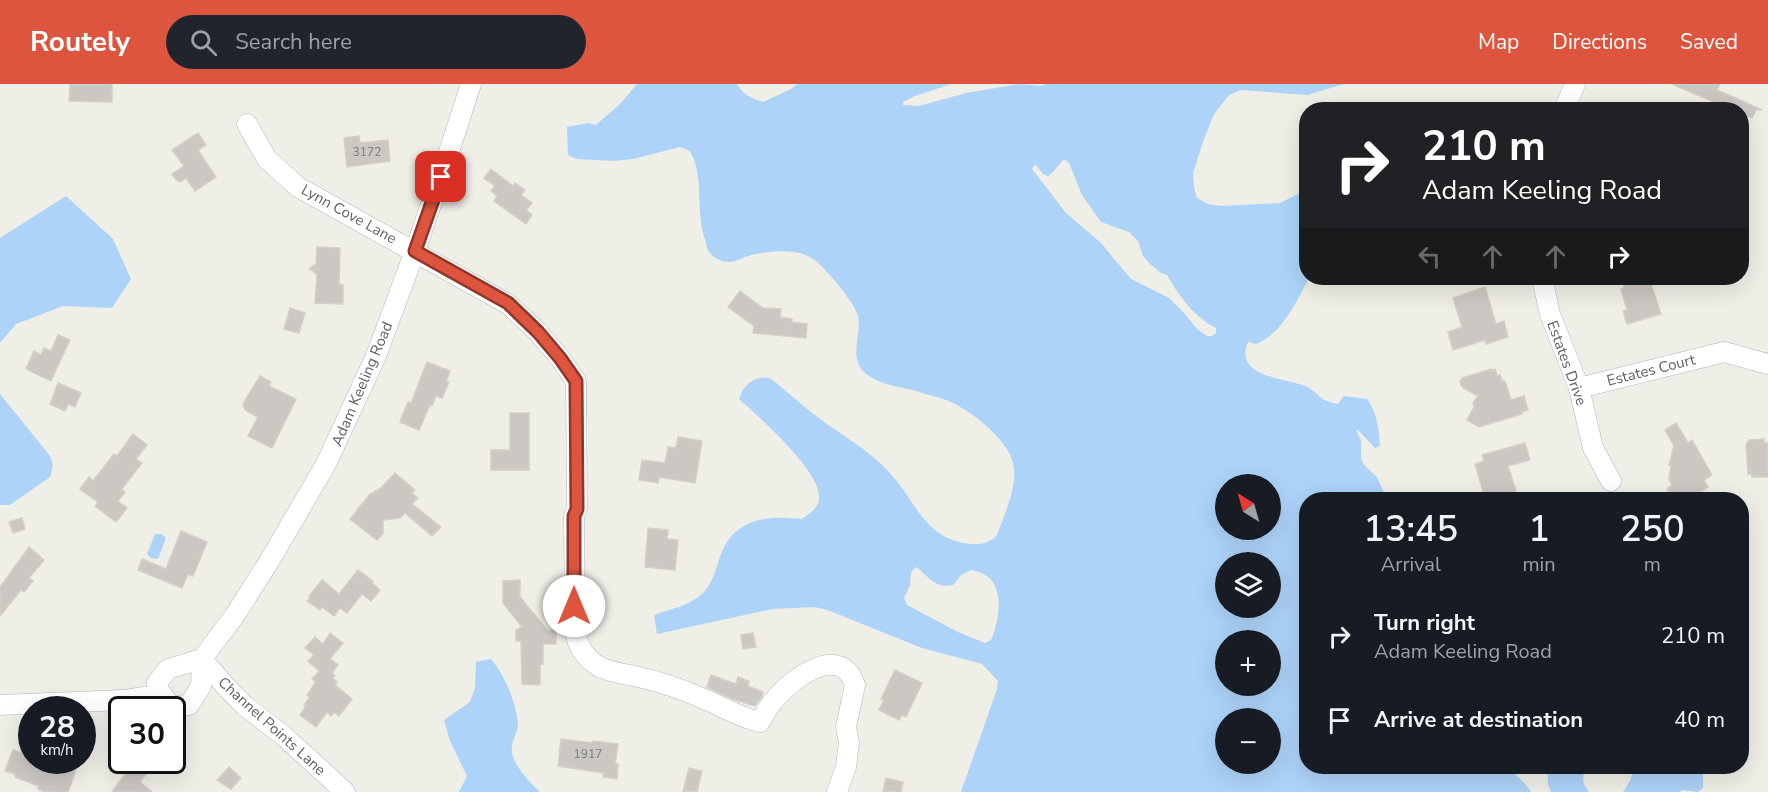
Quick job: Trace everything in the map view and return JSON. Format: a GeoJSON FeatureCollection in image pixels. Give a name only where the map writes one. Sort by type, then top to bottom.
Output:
{"type":"FeatureCollection","features":[{"type":"Feature","properties":{"kind":"street","name":"Adam Keeling Road"},"geometry":{"type":"LineString","coordinates":[[202,659],[235,615],[327,464],[376,356],[415,251],[471,84]]}},
{"type":"Feature","properties":{"kind":"street"},"geometry":{"type":"LineString","coordinates":[[1567,102],[1575,84]]}},
{"type":"Feature","properties":{"kind":"street","name":"Lynn Cove Lane"},"geometry":{"type":"LineString","coordinates":[[247,124],[267,159],[298,187],[508,303],[538,332],[576,381],[577,509],[574,516],[574,628],[579,646],[586,656],[596,665],[608,671],[680,689],[742,717],[760,722],[774,700],[787,686],[803,675],[821,665],[832,665],[846,671],[855,685],[846,727],[849,742],[846,767],[837,792]]}},
{"type":"Feature","properties":{"kind":"street","name":"Estates Drive"},"geometry":{"type":"LineString","coordinates":[[1544,285],[1550,314],[1579,388],[1593,448],[1611,481]]}},
{"type":"Feature","properties":{"kind":"street","name":"Estates Court"},"geometry":{"type":"LineString","coordinates":[[1579,388],[1724,352],[1768,364]]}},
{"type":"Feature","properties":{"kind":"street"},"geometry":{"type":"LineString","coordinates":[[202,659],[201,686],[189,705],[171,706],[161,694],[157,683],[168,669],[202,659]]}},
{"type":"Feature","properties":{"kind":"street","name":"Channel Points Lane"},"geometry":{"type":"LineString","coordinates":[[202,659],[245,705],[285,737],[345,792]]}},
{"type":"Feature","properties":{"kind":"street"},"geometry":{"type":"LineString","coordinates":[[0,705],[124,700],[161,694]]}},
{"type":"Feature","properties":{"kind":"water"},"geometry":{"type":"Polygon","coordinates":[[[637,84],[737,84],[748,96],[763,102],[797,84],[951,84],[903,102],[903,105],[919,106],[966,93],[1020,84],[1041,86],[1046,84],[1344,84],[1307,95],[1241,90],[1229,95],[1214,114],[1193,173],[1197,198],[1208,204],[1221,206],[1280,203],[1299,194],[1299,285],[1305,285],[1288,316],[1274,333],[1256,344],[1248,342],[1245,354],[1248,363],[1263,374],[1308,387],[1327,401],[1338,404],[1344,396],[1367,399],[1375,415],[1378,428],[1380,446],[1375,448],[1356,430],[1361,440],[1361,459],[1377,477],[1384,492],[1299,492],[1299,774],[1514,774],[1531,792],[961,792],[997,689],[998,681],[982,664],[922,648],[815,607],[772,609],[657,634],[654,615],[674,609],[704,592],[712,580],[727,542],[734,533],[742,527],[761,520],[802,519],[817,506],[819,499],[817,488],[811,475],[774,431],[739,399],[743,389],[750,382],[759,378],[770,378],[820,419],[872,456],[895,479],[925,521],[941,534],[956,541],[981,544],[997,535],[1011,494],[1014,469],[1007,449],[970,413],[947,400],[883,382],[865,373],[860,367],[856,353],[859,323],[856,310],[825,269],[813,259],[799,253],[775,252],[751,255],[729,262],[711,254],[708,251],[702,228],[699,183],[695,161],[690,151],[680,147],[633,159],[614,161],[577,159],[568,155],[567,127],[588,123],[596,125],[620,104],[637,84]],[[1064,159],[1048,176],[1043,174],[1037,166],[1034,165],[1032,169],[1066,213],[1101,243],[1131,279],[1169,298],[1197,329],[1207,336],[1216,333],[1216,328],[1188,305],[1167,275],[1161,273],[1143,256],[1138,241],[1129,232],[1101,222],[1082,195],[1069,163],[1064,159]],[[916,567],[911,572],[910,585],[904,598],[907,605],[958,632],[985,643],[991,640],[999,605],[996,587],[991,580],[983,573],[971,570],[961,575],[953,585],[941,585],[916,567]]]}},
{"type":"Feature","properties":{"kind":"water"},"geometry":{"type":"Polygon","coordinates":[[[66,196],[113,239],[131,279],[112,308],[63,306],[16,324],[0,343],[0,238],[66,196]]]}},
{"type":"Feature","properties":{"kind":"water"},"geometry":{"type":"Polygon","coordinates":[[[0,394],[50,456],[53,465],[50,477],[10,505],[0,505],[0,394]]]}},
{"type":"Feature","properties":{"kind":"water"},"geometry":{"type":"Polygon","coordinates":[[[155,534],[161,534],[166,538],[158,559],[151,558],[147,554],[155,534]]]}},
{"type":"Feature","properties":{"kind":"water"},"geometry":{"type":"Polygon","coordinates":[[[490,659],[505,682],[515,707],[518,724],[512,746],[514,758],[526,777],[540,792],[459,792],[467,776],[450,741],[444,720],[470,702],[475,688],[476,662],[490,659]]]}},
{"type":"Feature","properties":{"kind":"water"},"geometry":{"type":"Polygon","coordinates":[[[1547,774],[1584,774],[1583,780],[1589,792],[1551,792],[1547,774]]]}},
{"type":"Feature","properties":{"kind":"water"},"geometry":{"type":"Polygon","coordinates":[[[1632,774],[1703,774],[1703,788],[1698,792],[1682,790],[1680,792],[1623,792],[1632,774]]]}},
{"type":"Feature","properties":{"kind":"building"},"geometry":{"type":"Polygon","coordinates":[[[70,84],[112,84],[112,102],[69,101],[70,84]]]}},
{"type":"Feature","properties":{"kind":"building"},"geometry":{"type":"Polygon","coordinates":[[[1672,84],[1720,84],[1717,90],[1744,102],[1714,102],[1672,84]]]}},
{"type":"Feature","properties":{"kind":"building"},"geometry":{"type":"Polygon","coordinates":[[[1749,104],[1762,110],[1756,110],[1752,118],[1749,117],[1749,104]]]}},
{"type":"Feature","properties":{"kind":"building"},"geometry":{"type":"Polygon","coordinates":[[[198,133],[206,145],[198,150],[216,177],[195,191],[186,178],[180,182],[172,174],[184,166],[172,150],[198,133]]]}},
{"type":"Feature","properties":{"kind":"building"},"geometry":{"type":"Polygon","coordinates":[[[359,136],[360,143],[388,140],[390,161],[347,167],[344,138],[359,136]]]}},
{"type":"Feature","properties":{"kind":"building"},"geometry":{"type":"Polygon","coordinates":[[[491,169],[513,186],[515,183],[525,190],[521,195],[532,203],[526,210],[532,215],[526,224],[494,201],[497,196],[491,191],[495,186],[484,178],[491,169]]]}},
{"type":"Feature","properties":{"kind":"building"},"geometry":{"type":"Polygon","coordinates":[[[317,247],[340,248],[339,284],[343,285],[343,304],[315,303],[317,277],[316,273],[309,269],[316,264],[317,247]]]}},
{"type":"Feature","properties":{"kind":"building"},"geometry":{"type":"Polygon","coordinates":[[[1623,285],[1651,285],[1661,314],[1627,324],[1623,311],[1627,310],[1621,289],[1624,288],[1623,285]]]}},
{"type":"Feature","properties":{"kind":"building"},"geometry":{"type":"Polygon","coordinates":[[[1485,287],[1496,324],[1504,321],[1508,337],[1486,344],[1485,340],[1453,350],[1448,332],[1462,327],[1453,298],[1485,287]]]}},
{"type":"Feature","properties":{"kind":"building"},"geometry":{"type":"Polygon","coordinates":[[[740,291],[763,308],[781,309],[780,317],[792,319],[792,322],[807,324],[806,338],[753,333],[754,326],[728,307],[740,291]]]}},
{"type":"Feature","properties":{"kind":"building"},"geometry":{"type":"Polygon","coordinates":[[[290,308],[305,313],[299,333],[284,329],[290,308]]]}},
{"type":"Feature","properties":{"kind":"building"},"geometry":{"type":"Polygon","coordinates":[[[58,335],[70,340],[51,381],[26,369],[34,351],[41,355],[44,348],[51,351],[58,335]]]}},
{"type":"Feature","properties":{"kind":"building"},"geometry":{"type":"Polygon","coordinates":[[[427,362],[450,371],[446,381],[449,382],[442,398],[436,396],[432,406],[430,405],[419,430],[400,422],[408,402],[411,403],[427,362]]]}},
{"type":"Feature","properties":{"kind":"building"},"geometry":{"type":"Polygon","coordinates":[[[1491,369],[1491,371],[1495,369],[1497,376],[1500,375],[1502,381],[1505,381],[1511,400],[1524,396],[1528,410],[1522,414],[1479,427],[1467,420],[1478,396],[1462,387],[1460,382],[1462,378],[1491,369]]]}},
{"type":"Feature","properties":{"kind":"building"},"geometry":{"type":"Polygon","coordinates":[[[260,376],[271,382],[269,386],[296,399],[272,448],[248,436],[258,417],[245,410],[243,404],[260,376]]]}},
{"type":"Feature","properties":{"kind":"building"},"geometry":{"type":"Polygon","coordinates":[[[58,383],[81,393],[75,407],[68,404],[65,411],[50,404],[58,383]]]}},
{"type":"Feature","properties":{"kind":"building"},"geometry":{"type":"Polygon","coordinates":[[[510,413],[529,413],[529,470],[491,470],[491,450],[510,450],[510,413]]]}},
{"type":"Feature","properties":{"kind":"building"},"geometry":{"type":"Polygon","coordinates":[[[1676,423],[1688,443],[1692,440],[1712,475],[1704,480],[1708,487],[1700,492],[1669,492],[1667,489],[1672,485],[1669,479],[1671,466],[1669,465],[1674,446],[1665,430],[1676,423]]]}},
{"type":"Feature","properties":{"kind":"building"},"geometry":{"type":"Polygon","coordinates":[[[133,434],[147,445],[136,459],[142,463],[121,490],[125,492],[118,501],[127,508],[116,522],[95,506],[98,502],[80,489],[89,477],[93,481],[114,454],[117,456],[133,434]]]}},
{"type":"Feature","properties":{"kind":"building"},"geometry":{"type":"Polygon","coordinates":[[[678,437],[702,441],[695,483],[659,477],[658,483],[639,480],[642,460],[665,463],[668,447],[676,448],[678,437]]]}},
{"type":"Feature","properties":{"kind":"building"},"geometry":{"type":"Polygon","coordinates":[[[1764,439],[1764,443],[1768,443],[1768,477],[1752,477],[1752,474],[1748,474],[1746,445],[1749,440],[1764,439]]]}},
{"type":"Feature","properties":{"kind":"building"},"geometry":{"type":"Polygon","coordinates":[[[1525,443],[1530,460],[1508,466],[1516,491],[1483,492],[1475,464],[1484,461],[1482,455],[1525,443]]]}},
{"type":"Feature","properties":{"kind":"building"},"geometry":{"type":"Polygon","coordinates":[[[395,473],[415,490],[412,493],[418,498],[412,504],[441,527],[432,536],[405,513],[400,518],[383,520],[383,534],[377,540],[350,519],[370,494],[381,488],[395,473]]]}},
{"type":"Feature","properties":{"kind":"building"},"geometry":{"type":"Polygon","coordinates":[[[22,518],[25,529],[13,533],[9,522],[22,518]]]}},
{"type":"Feature","properties":{"kind":"building"},"geometry":{"type":"Polygon","coordinates":[[[648,528],[668,530],[667,539],[678,540],[675,570],[645,567],[648,528]]]}},
{"type":"Feature","properties":{"kind":"building"},"geometry":{"type":"Polygon","coordinates":[[[181,531],[207,542],[193,576],[188,574],[182,588],[138,570],[142,559],[166,569],[181,531]]]}},
{"type":"Feature","properties":{"kind":"building"},"geometry":{"type":"Polygon","coordinates":[[[29,547],[44,560],[29,578],[33,581],[24,592],[21,590],[0,616],[0,587],[29,547]]]}},
{"type":"Feature","properties":{"kind":"building"},"geometry":{"type":"Polygon","coordinates":[[[358,570],[373,581],[372,583],[380,590],[371,601],[362,594],[347,613],[340,608],[334,616],[322,607],[320,610],[307,601],[322,580],[339,594],[358,570]]]}},
{"type":"Feature","properties":{"kind":"building"},"geometry":{"type":"Polygon","coordinates":[[[520,580],[520,597],[547,630],[556,630],[556,644],[543,644],[540,685],[522,684],[521,641],[516,641],[516,630],[522,627],[503,603],[503,581],[520,580]]]}},
{"type":"Feature","properties":{"kind":"building"},"geometry":{"type":"Polygon","coordinates":[[[330,633],[343,643],[330,659],[338,665],[332,673],[337,682],[335,685],[352,699],[339,716],[334,712],[331,716],[327,712],[316,727],[300,715],[310,697],[307,695],[316,682],[312,679],[319,671],[308,661],[314,655],[305,648],[315,637],[323,644],[330,633]]]}},
{"type":"Feature","properties":{"kind":"building"},"geometry":{"type":"Polygon","coordinates":[[[753,633],[756,647],[743,649],[741,635],[753,633]]]}},
{"type":"Feature","properties":{"kind":"building"},"geometry":{"type":"Polygon","coordinates":[[[895,670],[922,683],[906,717],[902,715],[899,720],[879,710],[884,700],[881,699],[895,670]]]}},
{"type":"Feature","properties":{"kind":"building"},"geometry":{"type":"Polygon","coordinates":[[[711,675],[736,684],[738,677],[749,681],[748,686],[763,692],[762,697],[755,706],[732,699],[707,687],[711,675]]]}},
{"type":"Feature","properties":{"kind":"building"},"geometry":{"type":"Polygon","coordinates":[[[561,739],[618,744],[615,764],[618,764],[617,779],[603,777],[604,773],[558,766],[561,739]]]}},
{"type":"Feature","properties":{"kind":"building"},"geometry":{"type":"Polygon","coordinates":[[[13,750],[18,752],[18,774],[74,774],[68,792],[45,792],[38,789],[39,786],[5,771],[13,750]]]}},
{"type":"Feature","properties":{"kind":"building"},"geometry":{"type":"Polygon","coordinates":[[[229,767],[241,778],[231,789],[217,780],[229,767]]]}},
{"type":"Feature","properties":{"kind":"building"},"geometry":{"type":"Polygon","coordinates":[[[689,768],[702,771],[697,792],[683,792],[689,768]]]}},
{"type":"Feature","properties":{"kind":"building"},"geometry":{"type":"Polygon","coordinates":[[[125,774],[146,774],[140,782],[152,792],[112,792],[125,774]]]}},
{"type":"Feature","properties":{"kind":"building"},"geometry":{"type":"Polygon","coordinates":[[[886,778],[903,782],[901,792],[883,792],[886,778]]]}},
{"type":"Feature","properties":{"kind":"route"},"geometry":{"type":"LineString","coordinates":[[441,177],[415,251],[508,303],[538,332],[576,381],[577,509],[574,516],[574,606]]}}]}
